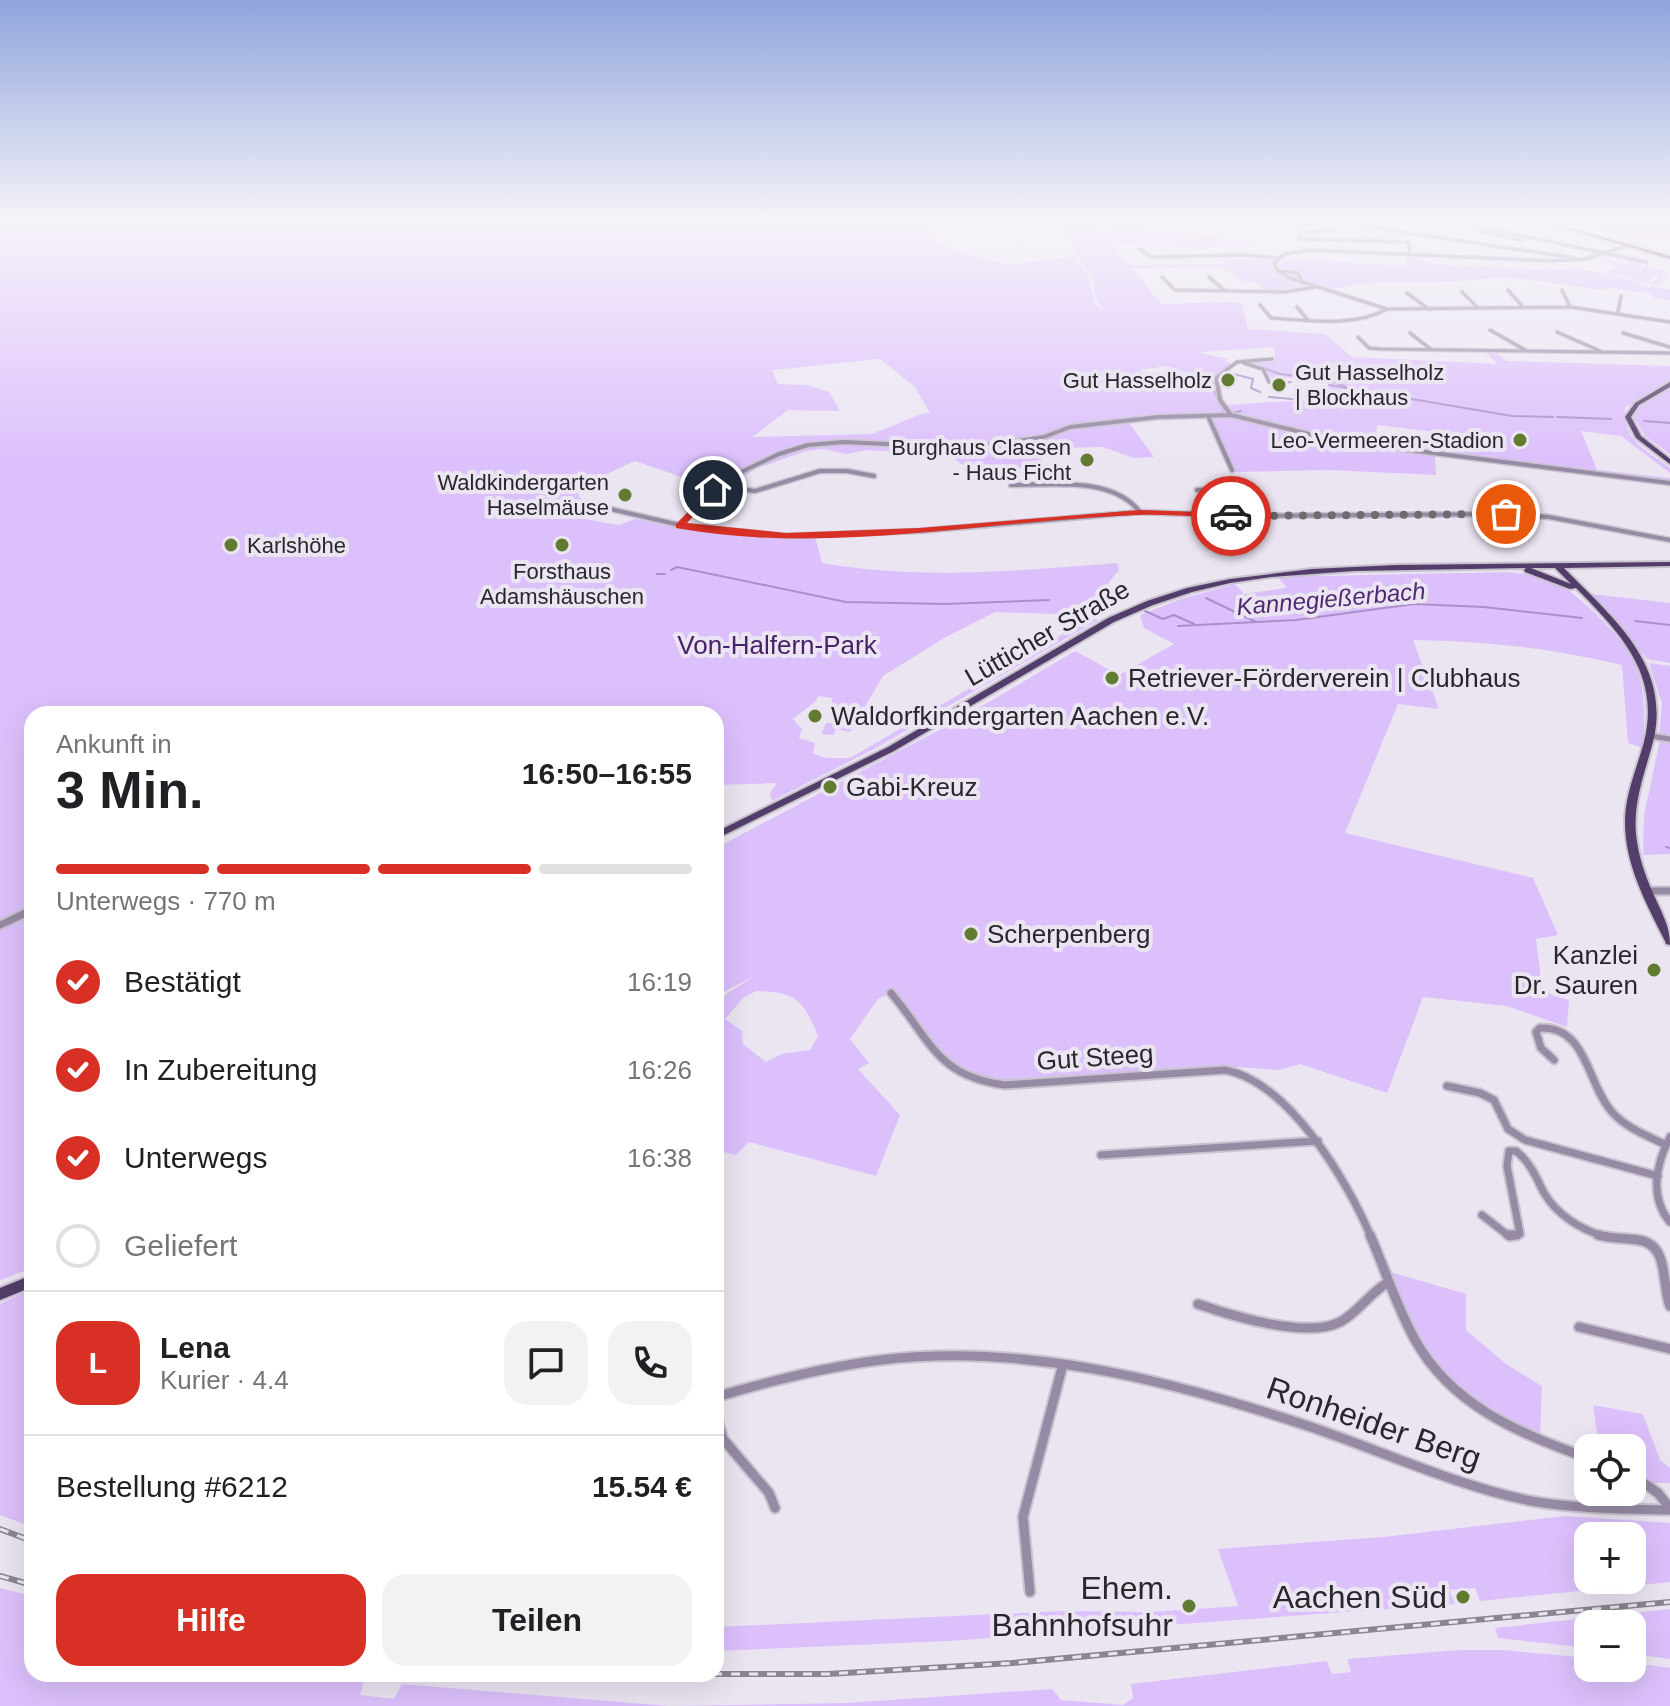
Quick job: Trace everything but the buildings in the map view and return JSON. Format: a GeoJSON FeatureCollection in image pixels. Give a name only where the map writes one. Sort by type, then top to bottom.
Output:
{"type":"FeatureCollection","features":[{"type":"Feature","properties":{"kind":"main road"},"geometry":{"type":"LineString","coordinates":[[1670,384],[1637,404],[1628,417],[1638,437],[1670,461]]}},
{"type":"Feature","properties":{"kind":"main road","name":"Lütticher Straße"},"geometry":{"type":"LineString","coordinates":[[724,832],[891,749],[1094,629],[1162,597],[1220,581],[1275,573],[1670,564]]}},
{"type":"Feature","properties":{"kind":"main road"},"geometry":{"type":"LineString","coordinates":[[1511,566],[1563,582],[1589,598]]}},
{"type":"Feature","properties":{"kind":"main road"},"geometry":{"type":"LineString","coordinates":[[1558,566],[1622,635],[1643,667],[1654,704],[1651,736],[1632,801],[1630,825],[1634,854],[1646,891],[1670,941]]}},
{"type":"Feature","properties":{"kind":"main road"},"geometry":{"type":"LineString","coordinates":[[0,1294],[24,1284]]}},
{"type":"Feature","properties":{"kind":"street"},"geometry":{"type":"LineString","coordinates":[[1356,300],[1387,309],[1570,307],[1670,322]]}},
{"type":"Feature","properties":{"kind":"street"},"geometry":{"type":"LineString","coordinates":[[1416,300],[1430,310]]}},
{"type":"Feature","properties":{"kind":"street"},"geometry":{"type":"LineString","coordinates":[[1468,300],[1477,307]]}},
{"type":"Feature","properties":{"kind":"street"},"geometry":{"type":"LineString","coordinates":[[1516,300],[1522,306]]}},
{"type":"Feature","properties":{"kind":"street"},"geometry":{"type":"LineString","coordinates":[[1567,300],[1570,307]]}},
{"type":"Feature","properties":{"kind":"street"},"geometry":{"type":"LineString","coordinates":[[1618,312],[1620,300]]}},
{"type":"Feature","properties":{"kind":"street"},"geometry":{"type":"LineString","coordinates":[[1260,305],[1271,318],[1359,318],[1377,315],[1387,309]]}},
{"type":"Feature","properties":{"kind":"street"},"geometry":{"type":"LineString","coordinates":[[1297,307],[1307,319]]}},
{"type":"Feature","properties":{"kind":"street"},"geometry":{"type":"LineString","coordinates":[[1490,330],[1527,351]]}},
{"type":"Feature","properties":{"kind":"street"},"geometry":{"type":"LineString","coordinates":[[1557,332],[1603,353]]}},
{"type":"Feature","properties":{"kind":"street"},"geometry":{"type":"LineString","coordinates":[[1410,333],[1432,350]]}},
{"type":"Feature","properties":{"kind":"street"},"geometry":{"type":"LineString","coordinates":[[1623,333],[1670,350]]}},
{"type":"Feature","properties":{"kind":"street"},"geometry":{"type":"LineString","coordinates":[[1358,337],[1369,348],[1603,353],[1670,350]]}},
{"type":"Feature","properties":{"kind":"street"},"geometry":{"type":"LineString","coordinates":[[1231,415],[1220,400],[1214,382],[1237,362],[1272,359]]}},
{"type":"Feature","properties":{"kind":"street"},"geometry":{"type":"LineString","coordinates":[[1237,362],[1263,369],[1269,382]]}},
{"type":"Feature","properties":{"kind":"street"},"geometry":{"type":"LineString","coordinates":[[679,526],[718,486],[763,460],[808,445],[844,442],[970,448],[1018,442],[1044,437],[1070,427],[1119,420],[1231,415],[1338,441],[1670,483]]}},
{"type":"Feature","properties":{"kind":"street"},"geometry":{"type":"LineString","coordinates":[[1208,416],[1232,470]]}},
{"type":"Feature","properties":{"kind":"street"},"geometry":{"type":"LineString","coordinates":[[718,486],[755,491],[820,471],[847,471],[874,476]]}},
{"type":"Feature","properties":{"kind":"street"},"geometry":{"type":"LineString","coordinates":[[1011,485],[1100,488],[1131,499],[1140,512]]}},
{"type":"Feature","properties":{"kind":"street"},"geometry":{"type":"LineString","coordinates":[[1197,490],[1233,489],[1242,516]]}},
{"type":"Feature","properties":{"kind":"street"},"geometry":{"type":"LineString","coordinates":[[567,503],[580,502],[679,526],[786,536],[919,531],[1140,512],[1242,516],[1518,515],[1590,524],[1670,540]]}},
{"type":"Feature","properties":{"kind":"street"},"geometry":{"type":"LineString","coordinates":[[1651,736],[1670,739]]}},
{"type":"Feature","properties":{"kind":"street"},"geometry":{"type":"LineString","coordinates":[[1646,891],[1670,891]]}},
{"type":"Feature","properties":{"kind":"street"},"geometry":{"type":"LineString","coordinates":[[0,925],[24,914]]}},
{"type":"Feature","properties":{"kind":"street","name":"Gut Steeg"},"geometry":{"type":"LineString","coordinates":[[891,993],[945,1064],[969,1080],[1005,1085],[1235,1071],[1270,1094],[1318,1141],[1349,1189],[1407,1327],[1424,1356],[1477,1411],[1521,1434],[1574,1453]]}},
{"type":"Feature","properties":{"kind":"street"},"geometry":{"type":"LineString","coordinates":[[1554,1060],[1536,1039],[1540,1028],[1555,1029],[1575,1039],[1611,1111],[1668,1141],[1658,1176],[1657,1205],[1670,1222]]}},
{"type":"Feature","properties":{"kind":"street"},"geometry":{"type":"LineString","coordinates":[[1447,1086],[1493,1098],[1500,1103],[1508,1129],[1525,1140],[1658,1176]]}},
{"type":"Feature","properties":{"kind":"street"},"geometry":{"type":"LineString","coordinates":[[1101,1155],[1318,1141]]}},
{"type":"Feature","properties":{"kind":"street"},"geometry":{"type":"LineString","coordinates":[[1482,1215],[1510,1237],[1520,1234],[1506,1156],[1509,1151],[1516,1151],[1528,1162],[1549,1204],[1563,1216],[1598,1235],[1617,1240],[1643,1240],[1651,1245],[1665,1270],[1670,1306]]}},
{"type":"Feature","properties":{"kind":"street"},"geometry":{"type":"LineString","coordinates":[[1198,1304],[1218,1312],[1317,1329],[1337,1324],[1370,1294],[1389,1282]]}},
{"type":"Feature","properties":{"kind":"street"},"geometry":{"type":"LineString","coordinates":[[1579,1327],[1670,1349]]}},
{"type":"Feature","properties":{"kind":"street","name":"Ronheider Berg"},"geometry":{"type":"LineString","coordinates":[[724,1395],[829,1367],[903,1359],[1001,1358],[1063,1364],[1167,1386],[1274,1415],[1509,1496],[1570,1507],[1670,1509]]}},
{"type":"Feature","properties":{"kind":"street"},"geometry":{"type":"LineString","coordinates":[[1030,1592],[1023,1517],[1063,1364]]}},
{"type":"Feature","properties":{"kind":"street"},"geometry":{"type":"LineString","coordinates":[[724,1440],[769,1493],[775,1508]]}},
{"type":"Feature","properties":{"kind":"street"},"geometry":{"type":"LineString","coordinates":[[1646,1485],[1658,1493],[1670,1509]]}},
{"type":"Feature","properties":{"kind":"green space","name":"Von-Halfern-Park"},"geometry":{"type":"Polygon","coordinates":[[[0,300],[1094,300],[1103,310],[1096,300],[1157,300],[1161,304],[1238,302],[1242,304],[1248,329],[1325,334],[1352,357],[1498,364],[1484,351],[1492,351],[1507,361],[1670,366],[1670,382],[1625,408],[1625,419],[1631,436],[1670,468],[1670,473],[1621,436],[1581,431],[1597,470],[1670,478],[1670,482],[1427,453],[1426,447],[1436,448],[1435,432],[1377,425],[1375,445],[1337,440],[1232,414],[1225,405],[1323,399],[1329,384],[1314,378],[1272,378],[1261,367],[1241,362],[1275,359],[1274,347],[1198,352],[1228,359],[1224,360],[1231,364],[1211,380],[1166,366],[1140,370],[1195,381],[1213,381],[1226,410],[1222,414],[1129,423],[1154,457],[1134,458],[1103,447],[1050,448],[1035,468],[970,470],[949,455],[868,450],[846,454],[824,449],[806,451],[755,469],[734,484],[737,488],[699,483],[635,461],[576,488],[580,499],[563,503],[566,508],[562,515],[619,525],[635,519],[758,537],[815,536],[822,563],[933,573],[1117,563],[1119,570],[1087,609],[1092,613],[1089,615],[995,612],[946,637],[883,676],[850,732],[836,729],[834,735],[821,734],[826,723],[832,723],[837,709],[832,707],[832,698],[818,696],[793,719],[802,729],[799,738],[815,743],[813,753],[825,758],[850,758],[1092,617],[1098,620],[874,749],[772,801],[770,793],[777,783],[724,785],[724,706],[24,706],[24,1271],[0,1280],[0,300]],[[880,359],[772,370],[778,384],[807,385],[829,392],[840,411],[788,410],[752,437],[872,434],[930,413],[915,387],[880,359]]]}},
{"type":"Feature","properties":{"kind":"green space"},"geometry":{"type":"Polygon","coordinates":[[[1670,387],[1670,454],[1645,436],[1637,422],[1640,422],[1632,421],[1639,405],[1670,387]]]}},
{"type":"Feature","properties":{"kind":"green space"},"geometry":{"type":"Polygon","coordinates":[[[1210,416],[1237,416],[1314,438],[1435,456],[1436,475],[1330,470],[1233,472],[1210,416]]]}},
{"type":"Feature","properties":{"kind":"green space"},"geometry":{"type":"Polygon","coordinates":[[[1491,572],[1537,576],[1571,592],[1609,628],[1629,653],[1639,674],[1643,695],[1643,748],[1628,743],[1622,665],[1518,646],[1413,640],[1439,709],[1398,704],[1345,833],[1533,878],[1558,935],[1536,939],[1542,987],[1552,995],[1569,1000],[1567,1027],[1507,1006],[1423,997],[1387,1093],[1300,1064],[1279,1070],[1234,1067],[1004,1082],[984,1078],[953,1061],[895,991],[878,999],[850,1039],[869,1063],[858,1069],[900,1115],[876,1176],[749,1142],[736,1155],[724,1152],[724,996],[756,975],[724,992],[724,844],[960,719],[1075,651],[1119,675],[1174,644],[1144,628],[1140,615],[1181,599],[1235,584],[1244,594],[1287,588],[1278,577],[1491,572]],[[756,991],[743,998],[725,1019],[742,1031],[743,1044],[766,1062],[782,1054],[810,1050],[818,1036],[802,1006],[780,993],[756,991]]]}},
{"type":"Feature","properties":{"kind":"green space"},"geometry":{"type":"Polygon","coordinates":[[[1591,594],[1670,603],[1670,663],[1647,659],[1591,594]]]}},
{"type":"Feature","properties":{"kind":"green space"},"geometry":{"type":"Polygon","coordinates":[[[1649,663],[1670,666],[1670,737],[1659,736],[1662,704],[1649,663]]]}},
{"type":"Feature","properties":{"kind":"green space"},"geometry":{"type":"Polygon","coordinates":[[[1660,740],[1670,741],[1670,854],[1643,855],[1644,815],[1660,740]]]}},
{"type":"Feature","properties":{"kind":"green space"},"geometry":{"type":"Polygon","coordinates":[[[1390,1272],[1466,1294],[1466,1330],[1506,1364],[1542,1386],[1540,1436],[1480,1407],[1458,1389],[1422,1343],[1390,1272]]]}},
{"type":"Feature","properties":{"kind":"green space"},"geometry":{"type":"Polygon","coordinates":[[[24,1292],[24,1524],[0,1515],[0,1304],[24,1292]]]}},
{"type":"Feature","properties":{"kind":"green space"},"geometry":{"type":"Polygon","coordinates":[[[1593,1405],[1643,1414],[1660,1460],[1670,1468],[1670,1483],[1655,1483],[1646,1478],[1646,1434],[1597,1434],[1593,1405]]]}},
{"type":"Feature","properties":{"kind":"green space"},"geometry":{"type":"Polygon","coordinates":[[[1565,1516],[1670,1523],[1670,1582],[1646,1584],[1646,1522],[1574,1522],[1574,1592],[1480,1601],[1475,1588],[1449,1590],[1455,1604],[949,1641],[724,1651],[724,1627],[1064,1611],[1151,1612],[1238,1606],[1218,1549],[1383,1537],[1565,1516]]]}},
{"type":"Feature","properties":{"kind":"green space"},"geometry":{"type":"Polygon","coordinates":[[[0,1588],[24,1594],[24,1682],[363,1682],[360,1695],[394,1699],[402,1684],[668,1706],[0,1706],[0,1588]]]}},
{"type":"Feature","properties":{"kind":"green space"},"geometry":{"type":"Polygon","coordinates":[[[1670,1609],[1670,1659],[1646,1656],[1646,1612],[1670,1609]]]}},
{"type":"Feature","properties":{"kind":"green space"},"geometry":{"type":"Polygon","coordinates":[[[1574,1619],[1574,1646],[1498,1638],[1495,1628],[1574,1619]]]}},
{"type":"Feature","properties":{"kind":"green space"},"geometry":{"type":"Polygon","coordinates":[[[1458,1650],[1503,1650],[1574,1657],[1574,1682],[1646,1682],[1646,1665],[1670,1668],[1670,1706],[668,1706],[846,1703],[1052,1689],[1061,1700],[1123,1705],[1133,1698],[1131,1684],[1327,1661],[1332,1674],[1351,1672],[1347,1659],[1458,1650]]]}},
{"type":"Feature","properties":{"kind":"waterway"},"geometry":{"type":"LineString","coordinates":[[1249,363],[1280,374],[1330,380],[1346,387]]}},
{"type":"Feature","properties":{"kind":"waterway"},"geometry":{"type":"LineString","coordinates":[[1212,379],[1230,365]]}},
{"type":"Feature","properties":{"kind":"waterway"},"geometry":{"type":"LineString","coordinates":[[1226,372],[1253,379],[1251,388],[1260,392]]}},
{"type":"Feature","properties":{"kind":"waterway"},"geometry":{"type":"LineString","coordinates":[[1212,382],[1214,391]]}},
{"type":"Feature","properties":{"kind":"waterway"},"geometry":{"type":"LineString","coordinates":[[1282,383],[1291,382]]}},
{"type":"Feature","properties":{"kind":"waterway"},"geometry":{"type":"LineString","coordinates":[[1329,385],[1512,416],[1553,417]]}},
{"type":"Feature","properties":{"kind":"waterway"},"geometry":{"type":"LineString","coordinates":[[1215,393],[1224,411]]}},
{"type":"Feature","properties":{"kind":"waterway"},"geometry":{"type":"LineString","coordinates":[[1269,397],[1302,400]]}},
{"type":"Feature","properties":{"kind":"waterway"},"geometry":{"type":"LineString","coordinates":[[1233,413],[1241,411]]}},
{"type":"Feature","properties":{"kind":"waterway"},"geometry":{"type":"LineString","coordinates":[[1557,417],[1611,419]]}},
{"type":"Feature","properties":{"kind":"waterway"},"geometry":{"type":"LineString","coordinates":[[1644,421],[1670,423]]}},
{"type":"Feature","properties":{"kind":"waterway","name":"Kannegießerbach"},"geometry":{"type":"LineString","coordinates":[[671,570],[677,567],[846,602],[945,604],[1049,600]]}},
{"type":"Feature","properties":{"kind":"waterway"},"geometry":{"type":"LineString","coordinates":[[657,574],[665,574]]}},
{"type":"Feature","properties":{"kind":"waterway"},"geometry":{"type":"LineString","coordinates":[[1206,598],[1256,622]]}},
{"type":"Feature","properties":{"kind":"waterway","name":"Kannegießerbach"},"geometry":{"type":"LineString","coordinates":[[1178,626],[1296,620],[1414,604],[1484,607],[1582,618]]}},
{"type":"Feature","properties":{"kind":"waterway"},"geometry":{"type":"LineString","coordinates":[[1145,611],[1163,619],[1174,615],[1194,624]]}},
{"type":"Feature","properties":{"kind":"waterway","name":"Kannegießerbach"},"geometry":{"type":"LineString","coordinates":[[1635,621],[1670,625]]}},
{"type":"Feature","properties":{"kind":"waterway"},"geometry":{"type":"LineString","coordinates":[[1666,847],[1670,848]]}},
{"type":"Feature","properties":{"kind":"railway"},"geometry":{"type":"LineString","coordinates":[[0,1529],[24,1538]]}},
{"type":"Feature","properties":{"kind":"railway"},"geometry":{"type":"LineString","coordinates":[[0,1576],[24,1583]]}},
{"type":"Feature","properties":{"kind":"railway"},"geometry":{"type":"LineString","coordinates":[[724,1674],[828,1674],[1012,1663],[1670,1602]]}},
{"type":"Feature","properties":{"kind":"way so far"},"geometry":{"type":"LineString","coordinates":[[1231,516],[1506,514]]}},
{"type":"Feature","properties":{"kind":"place","name":"Gut Hasselholz"},"geometry":{"type":"Point","coordinates":[1228,380]}},
{"type":"Feature","properties":{"kind":"place","name":"Gut Hasselholz | Blockhaus"},"geometry":{"type":"Point","coordinates":[1279,385]}},
{"type":"Feature","properties":{"kind":"place","name":"Leo-Vermeeren-Stadion"},"geometry":{"type":"Point","coordinates":[1520,440]}},
{"type":"Feature","properties":{"kind":"place","name":"Burghaus Classen - Haus Ficht"},"geometry":{"type":"Point","coordinates":[1087,460]}},
{"type":"Feature","properties":{"kind":"place","name":"Waldkindergarten Haselmäuse"},"geometry":{"type":"Point","coordinates":[625,495]}},
{"type":"Feature","properties":{"kind":"place","name":"Karlshöhe"},"geometry":{"type":"Point","coordinates":[231,545]}},
{"type":"Feature","properties":{"kind":"place","name":"Forsthaus Adamshäuschen"},"geometry":{"type":"Point","coordinates":[562,545]}},
{"type":"Feature","properties":{"kind":"place","name":"Retriever-Förderverein | Clubhaus"},"geometry":{"type":"Point","coordinates":[1112,678]}},
{"type":"Feature","properties":{"kind":"place","name":"Waldorfkindergarten Aachen e.V."},"geometry":{"type":"Point","coordinates":[815,716]}},
{"type":"Feature","properties":{"kind":"place","name":"Gabi-Kreuz"},"geometry":{"type":"Point","coordinates":[830,787]}},
{"type":"Feature","properties":{"kind":"place","name":"Scherpenberg"},"geometry":{"type":"Point","coordinates":[971,934]}},
{"type":"Feature","properties":{"kind":"place","name":"Kanzlei Dr. Sauren"},"geometry":{"type":"Point","coordinates":[1654,970]}},
{"type":"Feature","properties":{"kind":"place","name":"Aachen Süd"},"geometry":{"type":"Point","coordinates":[1463,1597]}},
{"type":"Feature","properties":{"kind":"place","name":"Ehem. Bahnhofsuhr"},"geometry":{"type":"Point","coordinates":[1189,1606]}},
{"type":"Feature","properties":{"kind":"route"},"geometry":{"type":"LineString","coordinates":[[713,490],[679,526],[786,536],[919,531],[1140,512],[1231,516]]}}]}
